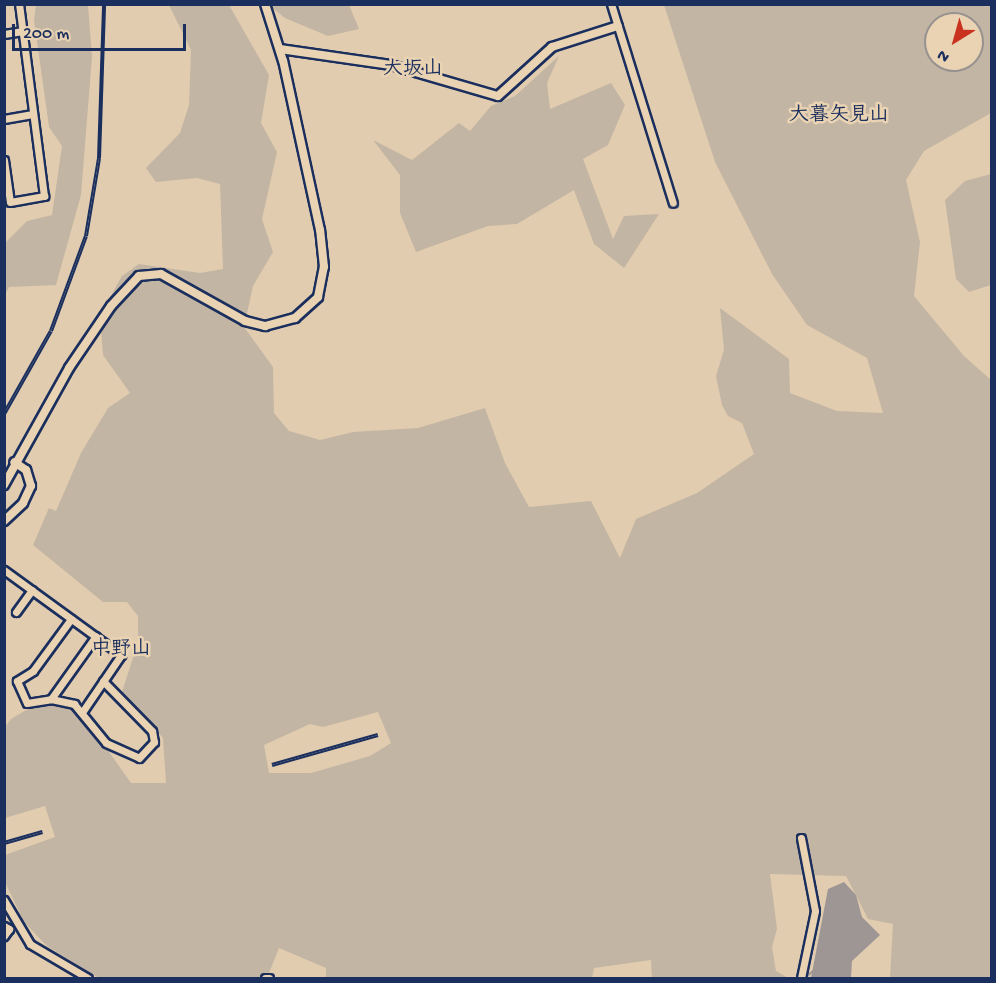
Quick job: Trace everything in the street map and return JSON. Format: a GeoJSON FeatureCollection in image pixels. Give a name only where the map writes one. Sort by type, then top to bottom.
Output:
{"type":"FeatureCollection","features":[{"type":"Feature","properties":{"kind":"street"},"geometry":{"type":"LineString","coordinates":[[4,160],[10,202],[44,196],[19,4]]}},
{"type":"Feature","properties":{"kind":"street"},"geometry":{"type":"LineString","coordinates":[[4,485],[14,462],[91,334],[139,276],[161,274],[245,321],[265,326],[296,318],[318,297],[324,267],[320,230],[280,49],[265,4]]}},
{"type":"Feature","properties":{"kind":"street"},"geometry":{"type":"LineString","coordinates":[[611,4],[673,203]]}},
{"type":"Feature","properties":{"kind":"street"},"geometry":{"type":"LineString","coordinates":[[280,49],[391,65],[498,96],[552,46],[618,26]]}},
{"type":"Feature","properties":{"kind":"street"},"geometry":{"type":"LineString","coordinates":[[4,34],[23,31]]}},
{"type":"Feature","properties":{"kind":"street"},"geometry":{"type":"LineString","coordinates":[[4,119],[33,114]]}},
{"type":"Feature","properties":{"kind":"street"},"geometry":{"type":"LineString","coordinates":[[4,521],[23,502],[31,486],[26,470],[14,462]]}},
{"type":"Feature","properties":{"kind":"street"},"geometry":{"type":"LineString","coordinates":[[4,570],[121,655],[82,711]]}},
{"type":"Feature","properties":{"kind":"street"},"geometry":{"type":"LineString","coordinates":[[16,612],[32,590]]}},
{"type":"Feature","properties":{"kind":"street"},"geometry":{"type":"LineString","coordinates":[[71,619],[33,671],[17,681],[27,703],[51,699],[82,711],[100,737],[119,750],[139,758],[154,742],[152,730],[103,681]]}},
{"type":"Feature","properties":{"kind":"street"},"geometry":{"type":"LineString","coordinates":[[51,699],[96,636]]}},
{"type":"Feature","properties":{"kind":"street"},"geometry":{"type":"LineString","coordinates":[[801,838],[815,911],[801,978]]}},
{"type":"Feature","properties":{"kind":"street"},"geometry":{"type":"LineString","coordinates":[[4,900],[17,929],[30,944],[78,976],[88,978]]}},
{"type":"Feature","properties":{"kind":"street"},"geometry":{"type":"LineString","coordinates":[[4,926],[9,929],[4,936]]}},
{"type":"Feature","properties":{"kind":"shaded area"},"geometry":{"type":"Polygon","coordinates":[[[36,5],[88,5],[92,57],[81,195],[56,285],[9,287],[5,295],[5,243],[27,221],[52,215],[62,146],[49,127],[34,20],[36,5]]]}},
{"type":"Feature","properties":{"kind":"shaded area"},"geometry":{"type":"Polygon","coordinates":[[[169,5],[229,5],[269,75],[261,123],[277,152],[262,219],[273,252],[253,286],[244,327],[273,367],[274,413],[289,431],[320,440],[353,432],[418,428],[485,408],[505,463],[529,507],[591,501],[620,558],[636,519],[697,493],[754,454],[742,423],[728,416],[722,405],[716,376],[724,350],[720,308],[789,359],[790,393],[837,411],[883,413],[867,358],[807,325],[772,274],[715,162],[664,5],[991,5],[991,113],[924,151],[906,180],[920,242],[914,296],[964,356],[991,380],[991,978],[890,978],[893,924],[868,919],[846,876],[770,874],[777,929],[772,947],[776,971],[788,978],[652,978],[651,960],[594,968],[592,978],[326,978],[326,968],[279,948],[267,978],[99,978],[47,946],[24,922],[5,882],[5,855],[55,837],[45,806],[5,818],[5,727],[11,719],[38,703],[78,708],[131,783],[166,783],[163,738],[122,692],[138,642],[138,616],[127,602],[103,602],[33,545],[49,508],[56,511],[81,453],[108,408],[130,393],[103,355],[100,315],[122,276],[139,264],[200,273],[223,269],[220,184],[197,178],[156,182],[146,168],[180,133],[189,105],[191,50],[169,5]],[[378,712],[323,727],[310,724],[264,745],[269,773],[311,773],[370,756],[391,743],[378,712]]]}},
{"type":"Feature","properties":{"kind":"shaded area"},"geometry":{"type":"Polygon","coordinates":[[[269,5],[349,5],[359,29],[328,36],[285,18],[269,5]]]}},
{"type":"Feature","properties":{"kind":"shaded area"},"geometry":{"type":"Polygon","coordinates":[[[559,56],[547,83],[550,109],[611,83],[625,105],[608,145],[583,159],[613,239],[624,216],[659,214],[624,268],[594,244],[574,190],[517,224],[488,226],[416,252],[400,213],[400,175],[373,140],[412,160],[459,123],[470,131],[491,106],[515,96],[559,56]]]}},
{"type":"Feature","properties":{"kind":"shaded area"},"geometry":{"type":"Polygon","coordinates":[[[991,174],[991,285],[969,292],[956,279],[945,200],[965,181],[991,174]]]}},
{"type":"Feature","properties":{"kind":"shaded area"},"geometry":{"type":"Polygon","coordinates":[[[844,882],[856,895],[862,917],[880,935],[852,961],[851,978],[811,978],[828,889],[844,882]]]}},
{"type":"Feature","properties":{"kind":"waterway"},"geometry":{"type":"LineString","coordinates":[[805,978],[813,971]]}},
{"type":"Feature","properties":{"kind":"railway"},"geometry":{"type":"LineString","coordinates":[[4,414],[51,331],[86,236],[99,158],[104,4]]}},
{"type":"Feature","properties":{"kind":"railway"},"geometry":{"type":"LineString","coordinates":[[272,765],[378,735]]}},
{"type":"Feature","properties":{"kind":"railway"},"geometry":{"type":"LineString","coordinates":[[4,843],[42,832]]}},
{"type":"Feature","properties":{"kind":"district","name":"大坂山"},"geometry":{"type":"Point","coordinates":[413,70]}},
{"type":"Feature","properties":{"kind":"district","name":"大暮矢見山"},"geometry":{"type":"Point","coordinates":[839,116]}},
{"type":"Feature","properties":{"kind":"district","name":"中野山"},"geometry":{"type":"Point","coordinates":[121,650]}}]}
